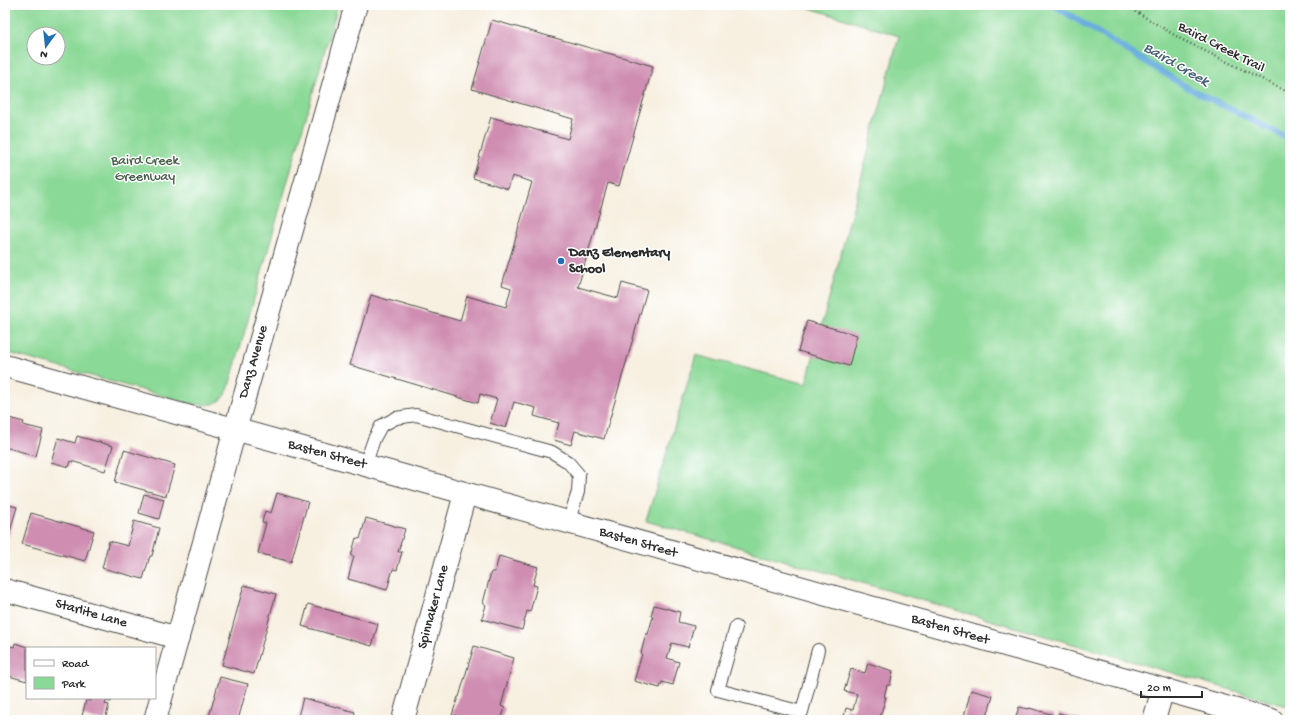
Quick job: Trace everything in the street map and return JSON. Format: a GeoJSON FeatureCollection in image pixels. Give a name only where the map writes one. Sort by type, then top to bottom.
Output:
{"type":"FeatureCollection","features":[{"type":"Feature","properties":{"kind":"street","name":"Danz Avenue"},"geometry":{"type":"LineString","coordinates":[[155,720],[235,430],[356,5]]}},
{"type":"Feature","properties":{"kind":"street","name":"Basten Street"},"geometry":{"type":"LineString","coordinates":[[5,366],[365,465],[1272,720]]}},
{"type":"Feature","properties":{"kind":"street","name":"Spinnaker Lane"},"geometry":{"type":"LineString","coordinates":[[403,720],[465,494]]}},
{"type":"Feature","properties":{"kind":"street","name":"Starlite Lane"},"geometry":{"type":"LineString","coordinates":[[5,590],[178,638]]}},
{"type":"Feature","properties":{"kind":"street"},"geometry":{"type":"LineString","coordinates":[[1154,720],[1163,689]]}},
{"type":"Feature","properties":{"kind":"lane"},"geometry":{"type":"LineString","coordinates":[[365,465],[374,439],[381,426],[396,418],[416,415],[552,452],[568,462],[579,475],[578,492],[568,523]]}},
{"type":"Feature","properties":{"kind":"lane"},"geometry":{"type":"LineString","coordinates":[[736,627],[718,690],[802,712],[818,650]]}},
{"type":"Feature","properties":{"kind":"path","name":"Baird Creek Trail"},"geometry":{"type":"LineString","coordinates":[[1125,5],[1181,39],[1290,93]]}},
{"type":"Feature","properties":{"kind":"green space","name":"Baird Creek Greenway"},"geometry":{"type":"Polygon","coordinates":[[[5,5],[338,5],[228,390],[221,399],[213,404],[192,404],[5,352],[5,5]]]}},
{"type":"Feature","properties":{"kind":"green space"},"geometry":{"type":"Polygon","coordinates":[[[800,5],[1290,5],[1290,707],[646,521],[696,355],[806,384],[899,36],[800,5]]]}},
{"type":"Feature","properties":{"kind":"building"},"geometry":{"type":"Polygon","coordinates":[[[492,20],[653,66],[619,186],[608,183],[578,287],[618,298],[622,283],[647,290],[604,439],[575,431],[571,445],[554,440],[559,423],[534,416],[536,408],[514,402],[506,428],[490,423],[497,399],[480,394],[478,403],[350,365],[371,295],[460,321],[467,296],[506,307],[511,288],[502,285],[532,182],[512,176],[508,189],[473,178],[491,117],[568,139],[573,119],[472,89],[492,20]]]}},
{"type":"Feature","properties":{"kind":"building"},"geometry":{"type":"Polygon","coordinates":[[[807,321],[857,335],[849,366],[798,351],[807,321]]]}},
{"type":"Feature","properties":{"kind":"building"},"geometry":{"type":"Polygon","coordinates":[[[5,417],[24,422],[23,425],[43,430],[36,456],[5,447],[5,417]]]}},
{"type":"Feature","properties":{"kind":"building"},"geometry":{"type":"Polygon","coordinates":[[[77,436],[113,446],[105,471],[71,461],[69,467],[51,462],[58,438],[75,443],[77,436]]]}},
{"type":"Feature","properties":{"kind":"building"},"geometry":{"type":"Polygon","coordinates":[[[124,450],[175,465],[166,496],[115,482],[124,450]]]}},
{"type":"Feature","properties":{"kind":"building"},"geometry":{"type":"Polygon","coordinates":[[[277,493],[308,502],[291,562],[258,553],[266,523],[262,522],[265,511],[271,513],[277,493]]]}},
{"type":"Feature","properties":{"kind":"building"},"geometry":{"type":"Polygon","coordinates":[[[144,494],[164,499],[159,519],[139,513],[144,494]]]}},
{"type":"Feature","properties":{"kind":"building"},"geometry":{"type":"Polygon","coordinates":[[[5,504],[17,507],[8,538],[5,537],[5,504]]]}},
{"type":"Feature","properties":{"kind":"building"},"geometry":{"type":"Polygon","coordinates":[[[31,513],[94,531],[85,561],[22,544],[31,513]]]}},
{"type":"Feature","properties":{"kind":"building"},"geometry":{"type":"Polygon","coordinates":[[[366,518],[405,529],[398,552],[402,552],[397,570],[393,569],[387,590],[348,579],[354,556],[351,556],[356,538],[360,539],[366,518]]]}},
{"type":"Feature","properties":{"kind":"building"},"geometry":{"type":"Polygon","coordinates":[[[134,521],[159,528],[152,556],[150,556],[143,579],[102,568],[109,541],[128,546],[134,521]]]}},
{"type":"Feature","properties":{"kind":"building"},"geometry":{"type":"Polygon","coordinates":[[[499,556],[538,567],[533,585],[537,586],[530,612],[527,611],[522,630],[482,619],[486,605],[483,603],[491,572],[495,572],[499,556]]]}},
{"type":"Feature","properties":{"kind":"building"},"geometry":{"type":"Polygon","coordinates":[[[244,585],[276,594],[254,674],[222,665],[244,585]]]}},
{"type":"Feature","properties":{"kind":"building"},"geometry":{"type":"Polygon","coordinates":[[[308,604],[378,624],[372,646],[302,626],[308,604]]]}},
{"type":"Feature","properties":{"kind":"building"},"geometry":{"type":"Polygon","coordinates":[[[654,605],[680,612],[678,622],[694,626],[688,647],[672,643],[667,658],[679,662],[673,685],[662,682],[660,688],[634,681],[646,634],[648,634],[653,617],[651,616],[654,605]]]}},
{"type":"Feature","properties":{"kind":"building"},"geometry":{"type":"Polygon","coordinates":[[[15,643],[27,647],[26,681],[5,675],[5,644],[14,647],[15,643]]]}},
{"type":"Feature","properties":{"kind":"building"},"geometry":{"type":"Polygon","coordinates":[[[474,646],[514,658],[501,706],[505,708],[501,720],[454,720],[455,716],[452,715],[459,697],[474,646]]]}},
{"type":"Feature","properties":{"kind":"building"},"geometry":{"type":"Polygon","coordinates":[[[868,663],[893,671],[890,685],[887,685],[884,697],[886,697],[879,720],[843,720],[846,708],[853,710],[857,694],[844,691],[851,669],[865,673],[868,663]]]}},
{"type":"Feature","properties":{"kind":"building"},"geometry":{"type":"Polygon","coordinates":[[[220,677],[248,684],[238,720],[208,720],[220,677]]]}},
{"type":"Feature","properties":{"kind":"building"},"geometry":{"type":"Polygon","coordinates":[[[971,690],[993,696],[986,720],[963,720],[971,690]]]}},
{"type":"Feature","properties":{"kind":"building"},"geometry":{"type":"Polygon","coordinates":[[[303,698],[355,712],[353,720],[297,720],[303,698]]]}},
{"type":"Feature","properties":{"kind":"building"},"geometry":{"type":"Polygon","coordinates":[[[90,699],[112,699],[111,702],[106,701],[105,704],[109,705],[105,720],[97,720],[82,716],[86,700],[90,701],[90,699]]]}},
{"type":"Feature","properties":{"kind":"building"},"geometry":{"type":"Polygon","coordinates":[[[1019,707],[1029,708],[1054,715],[1054,718],[1057,719],[1059,713],[1083,720],[1015,720],[1019,707]]]}},
{"type":"Feature","properties":{"kind":"waterway","name":"Baird Creek"},"geometry":{"type":"LineString","coordinates":[[1053,5],[1190,89],[1290,139]]}},
{"type":"Feature","properties":{"kind":"place","name":"Danz Elementary School"},"geometry":{"type":"Point","coordinates":[561,261]}}]}
